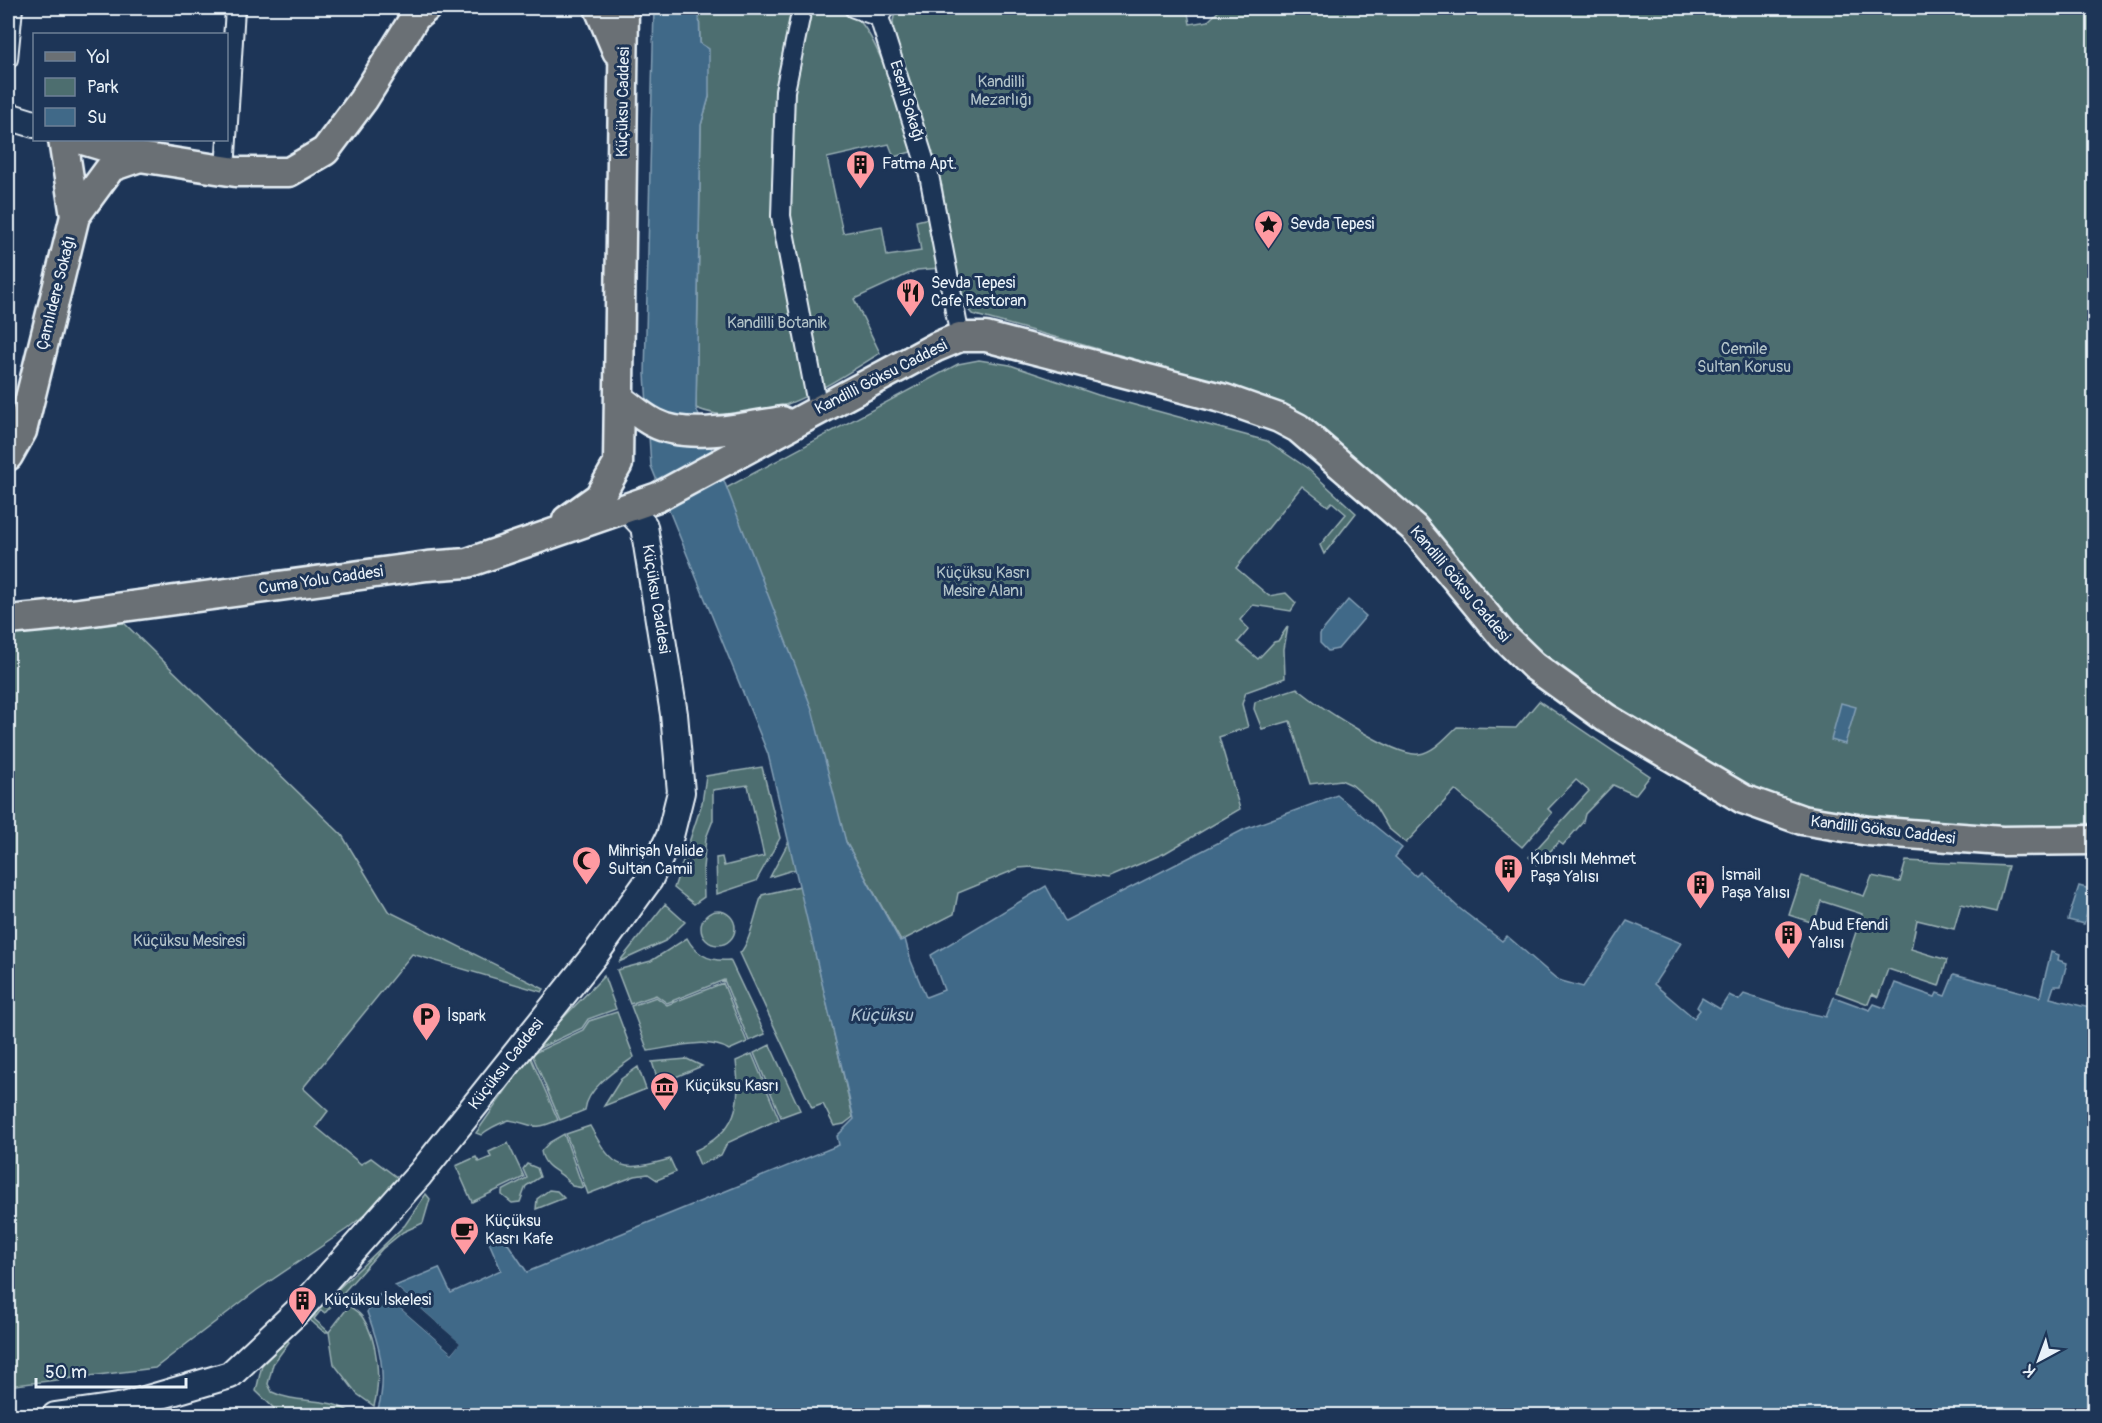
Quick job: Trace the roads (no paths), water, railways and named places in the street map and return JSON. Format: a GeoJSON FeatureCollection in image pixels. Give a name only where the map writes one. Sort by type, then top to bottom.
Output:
{"type":"FeatureCollection","features":[{"type":"Feature","properties":{"kind":"main road"},"geometry":{"type":"LineString","coordinates":[[86,141],[140,157],[225,171],[289,172],[325,151],[363,100],[415,17],[426,8]]}},
{"type":"Feature","properties":{"kind":"main road"},"geometry":{"type":"LineString","coordinates":[[599,8],[623,67]]}},
{"type":"Feature","properties":{"kind":"main road","name":"Küçüksu Caddesi"},"geometry":{"type":"LineString","coordinates":[[506,551],[567,520],[599,498],[618,464],[624,8]]}},
{"type":"Feature","properties":{"kind":"main road"},"geometry":{"type":"LineString","coordinates":[[63,141],[75,216]]}},
{"type":"Feature","properties":{"kind":"main road","name":"Çamlıdere Sokağı"},"geometry":{"type":"LineString","coordinates":[[8,456],[22,431],[75,216],[111,167],[140,157]]}},
{"type":"Feature","properties":{"kind":"main road","name":"Kandilli Göksu Caddesi"},"geometry":{"type":"LineString","coordinates":[[636,517],[658,497],[811,413],[960,338],[986,337],[1225,399],[1279,418],[1298,428],[1414,528],[1503,636],[1541,672],[1606,718],[1743,799],[1802,820],[1869,831],[2002,841],[2094,840]]}},
{"type":"Feature","properties":{"kind":"main road","name":"Kandilli Göksu Caddesi"},"geometry":{"type":"LineString","coordinates":[[620,399],[653,423],[671,430],[725,430],[811,413]]}},
{"type":"Feature","properties":{"kind":"main road","name":"Cuma Yolu Caddesi"},"geometry":{"type":"LineString","coordinates":[[8,620],[71,614],[427,566],[466,563],[636,517]]}},
{"type":"Feature","properties":{"kind":"main road"},"geometry":{"type":"LineString","coordinates":[[8,606],[71,614]]}},
{"type":"Feature","properties":{"kind":"street"},"geometry":{"type":"LineString","coordinates":[[8,59],[13,8]]}},
{"type":"Feature","properties":{"kind":"street"},"geometry":{"type":"LineString","coordinates":[[228,122],[235,8]]}},
{"type":"Feature","properties":{"kind":"street"},"geometry":{"type":"LineString","coordinates":[[802,8],[785,91],[781,216],[811,413]]}},
{"type":"Feature","properties":{"kind":"street"},"geometry":{"type":"LineString","coordinates":[[854,8],[882,12]]}},
{"type":"Feature","properties":{"kind":"street","name":"Eserli Sokağı"},"geometry":{"type":"LineString","coordinates":[[882,12],[929,175],[960,338]]}},
{"type":"Feature","properties":{"kind":"street"},"geometry":{"type":"LineString","coordinates":[[8,116],[33,124]]}},
{"type":"Feature","properties":{"kind":"street"},"geometry":{"type":"LineString","coordinates":[[225,171],[227,141]]}},
{"type":"Feature","properties":{"kind":"street","name":"Küçüksu Caddesi"},"geometry":{"type":"LineString","coordinates":[[55,1416],[124,1406],[230,1375],[300,1308],[420,1174],[597,952],[649,880],[670,836],[681,792],[674,714],[636,517]]}},
{"type":"Feature","properties":{"kind":"water","name":"Küçüksu"},"geometry":{"type":"Polygon","coordinates":[[[654,8],[699,8],[700,43],[709,49],[709,97],[701,125],[696,408],[812,709],[846,842],[900,941],[905,939],[911,961],[926,997],[944,990],[931,955],[1046,886],[1065,921],[1245,829],[1337,795],[1402,848],[1395,857],[1416,876],[1420,872],[1459,908],[1502,941],[1507,936],[1558,980],[1583,987],[1627,921],[1681,943],[1654,984],[1694,1018],[1700,1010],[1697,1007],[1702,998],[1720,1009],[1729,995],[1739,1000],[1744,994],[1786,1008],[1826,1017],[1834,997],[1870,1010],[1874,1004],[1885,1008],[1895,983],[1935,997],[1937,993],[1945,996],[1954,974],[2040,997],[2051,952],[2059,955],[2058,960],[2067,963],[2061,986],[2054,986],[2050,998],[2094,1009],[2094,1415],[387,1415],[378,1409],[382,1384],[381,1360],[367,1312],[382,1292],[452,1353],[459,1343],[395,1286],[439,1268],[451,1293],[501,1270],[488,1240],[502,1235],[527,1272],[839,1145],[837,1136],[854,1119],[768,754],[651,466],[645,374],[654,8]]]}},
{"type":"Feature","properties":{"kind":"water"},"geometry":{"type":"Polygon","coordinates":[[[1348,600],[1366,616],[1338,649],[1328,651],[1320,643],[1320,634],[1348,600]]]}},
{"type":"Feature","properties":{"kind":"water"},"geometry":{"type":"Polygon","coordinates":[[[1841,703],[1856,707],[1845,744],[1831,740],[1841,703]]]}},
{"type":"Feature","properties":{"kind":"water"},"geometry":{"type":"Polygon","coordinates":[[[2079,886],[2094,890],[2084,924],[2068,920],[2079,886]]]}},
{"type":"Feature","properties":{"kind":"place","name":"Fatma Apt."},"geometry":{"type":"Point","coordinates":[861,190]}},
{"type":"Feature","properties":{"kind":"place","name":"Sevda Tepesi"},"geometry":{"type":"Point","coordinates":[1269,250]}},
{"type":"Feature","properties":{"kind":"place","name":"Sevda Tepesi Cafe Restoran"},"geometry":{"type":"Point","coordinates":[910,318]}},
{"type":"Feature","properties":{"kind":"place","name":"Mihrişah Valide Sultan Camii"},"geometry":{"type":"Point","coordinates":[587,886]}},
{"type":"Feature","properties":{"kind":"place","name":"Kıbrıslı Mehmet Paşa Yalısı"},"geometry":{"type":"Point","coordinates":[1509,894]}},
{"type":"Feature","properties":{"kind":"place","name":"İsmail Paşa Yalısı"},"geometry":{"type":"Point","coordinates":[1700,910]}},
{"type":"Feature","properties":{"kind":"place","name":"Abud Efendi Yalısı"},"geometry":{"type":"Point","coordinates":[1788,960]}},
{"type":"Feature","properties":{"kind":"place","name":"İspark"},"geometry":{"type":"Point","coordinates":[426,1042]}},
{"type":"Feature","properties":{"kind":"place","name":"Küçüksu Kasrı"},"geometry":{"type":"Point","coordinates":[664,1112]}},
{"type":"Feature","properties":{"kind":"place","name":"Küçüksu Kasrı Kafe"},"geometry":{"type":"Point","coordinates":[464,1256]}},
{"type":"Feature","properties":{"kind":"place","name":"Küçüksu İskelesi"},"geometry":{"type":"Point","coordinates":[303,1326]}},
{"type":"Feature","properties":{"kind":"park label","name":"Kandilli Mezarlığı"},"geometry":{"type":"Point","coordinates":[1001,91]}},
{"type":"Feature","properties":{"kind":"park label","name":"Kandilli Botanik"},"geometry":{"type":"Point","coordinates":[777,323]}},
{"type":"Feature","properties":{"kind":"park label","name":"Cemile Sultan Korusu"},"geometry":{"type":"Point","coordinates":[1744,358]}},
{"type":"Feature","properties":{"kind":"park label","name":"Küçüksu Kasrı Mesire Alanı"},"geometry":{"type":"Point","coordinates":[983,582]}},
{"type":"Feature","properties":{"kind":"park label","name":"Küçüksu Mesiresi"},"geometry":{"type":"Point","coordinates":[189,941]}}]}
